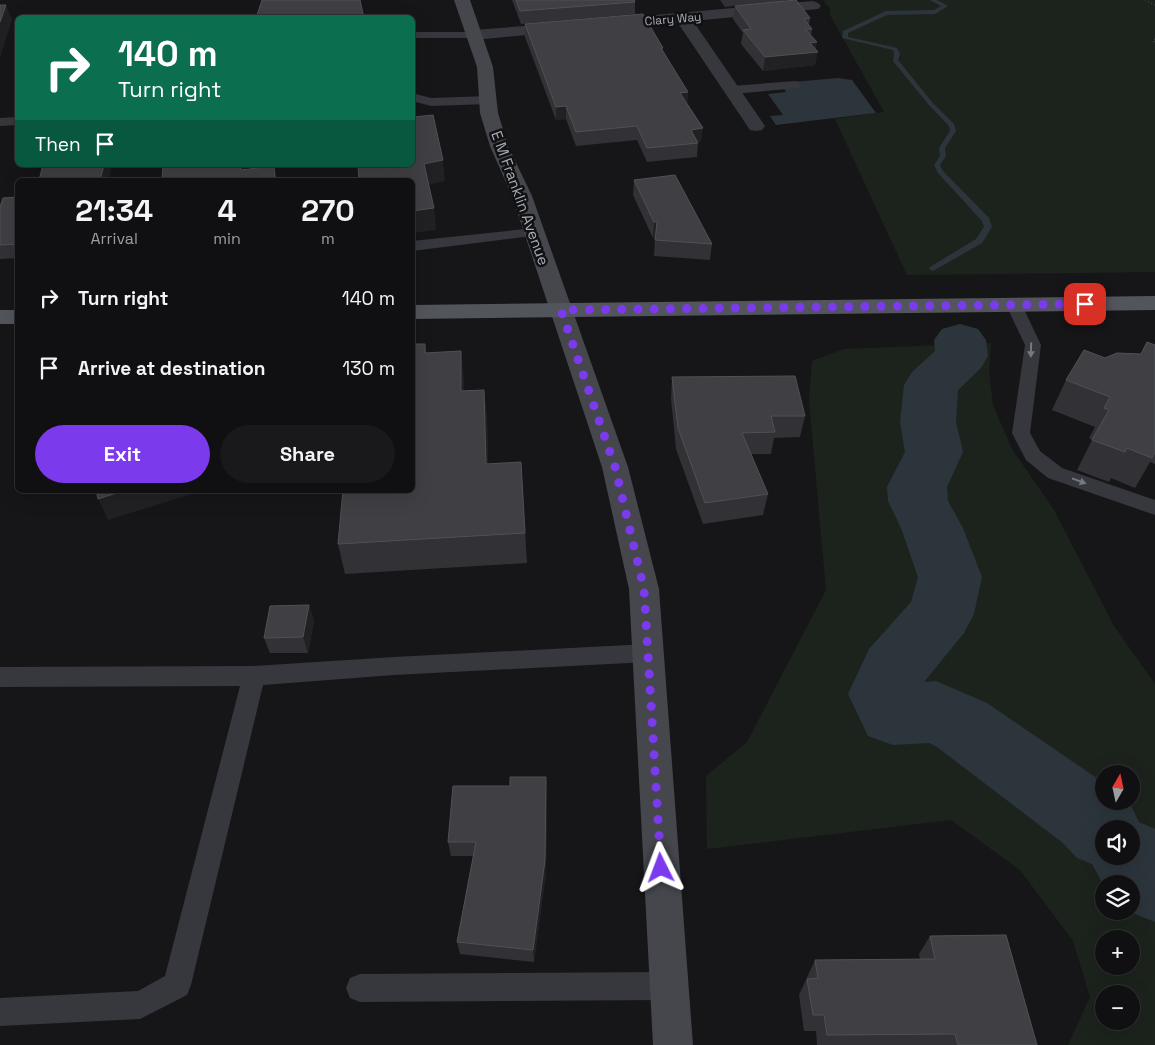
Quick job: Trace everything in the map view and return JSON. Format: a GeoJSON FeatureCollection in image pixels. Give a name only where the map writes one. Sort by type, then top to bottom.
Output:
{"type":"FeatureCollection","features":[{"type":"Feature","properties":{"kind":"main road"},"geometry":{"type":"LineString","coordinates":[[415,312],[1155,303]]}},
{"type":"Feature","properties":{"kind":"main road"},"geometry":{"type":"LineString","coordinates":[[0,317],[15,316]]}},
{"type":"Feature","properties":{"kind":"street","name":"E M Franklin Avenue"},"geometry":{"type":"LineString","coordinates":[[462,0],[485,67],[489,114],[535,232],[619,484],[644,589],[673,1045]]}},
{"type":"Feature","properties":{"kind":"street","name":"Clary Way"},"geometry":{"type":"LineString","coordinates":[[596,25],[813,6]]}},
{"type":"Feature","properties":{"kind":"street"},"geometry":{"type":"LineString","coordinates":[[683,18],[756,126]]}},
{"type":"Feature","properties":{"kind":"street"},"geometry":{"type":"LineString","coordinates":[[474,35],[577,27]]}},
{"type":"Feature","properties":{"kind":"lane"},"geometry":{"type":"LineString","coordinates":[[415,35],[474,35]]}},
{"type":"Feature","properties":{"kind":"lane"},"geometry":{"type":"LineString","coordinates":[[732,90],[795,85]]}},
{"type":"Feature","properties":{"kind":"lane"},"geometry":{"type":"LineString","coordinates":[[415,98],[441,102],[489,100]]}},
{"type":"Feature","properties":{"kind":"lane"},"geometry":{"type":"LineString","coordinates":[[0,122],[15,121]]}},
{"type":"Feature","properties":{"kind":"lane"},"geometry":{"type":"LineString","coordinates":[[415,246],[535,232]]}},
{"type":"Feature","properties":{"kind":"lane"},"geometry":{"type":"LineString","coordinates":[[1014,305],[1033,345],[1021,433],[1033,455],[1055,473],[1155,508]]}},
{"type":"Feature","properties":{"kind":"lane"},"geometry":{"type":"LineString","coordinates":[[0,677],[254,676],[394,666],[648,653]]}},
{"type":"Feature","properties":{"kind":"lane"},"geometry":{"type":"LineString","coordinates":[[0,1012],[140,1005],[177,985],[254,676]]}},
{"type":"Feature","properties":{"kind":"lane"},"geometry":{"type":"LineString","coordinates":[[360,988],[669,986]]}},
{"type":"Feature","properties":{"kind":"path"},"geometry":{"type":"LineString","coordinates":[[1146,0],[1155,5]]}},
{"type":"Feature","properties":{"kind":"path"},"geometry":{"type":"LineString","coordinates":[[1155,39],[1153,40],[1155,43]]}},
{"type":"Feature","properties":{"kind":"shaded area"},"geometry":{"type":"Polygon","coordinates":[[[825,0],[1155,0],[1155,272],[907,275],[835,119],[884,112],[830,15],[830,8],[824,2],[825,0]]]}},
{"type":"Feature","properties":{"kind":"shaded area"},"geometry":{"type":"Polygon","coordinates":[[[838,78],[852,80],[876,113],[776,125],[770,116],[783,115],[768,94],[786,92],[784,89],[793,82],[838,78]]]}},
{"type":"Feature","properties":{"kind":"shaded area"},"geometry":{"type":"Polygon","coordinates":[[[991,343],[989,372],[993,405],[1012,449],[1054,510],[1114,626],[1155,684],[1155,1045],[1068,1045],[1090,997],[1073,941],[1020,870],[951,820],[707,849],[706,776],[747,742],[826,590],[809,400],[812,361],[844,349],[991,343]]]}},
{"type":"Feature","properties":{"kind":"building"},"geometry":{"type":"Polygon","coordinates":[[[262,0],[360,0],[363,15],[257,15],[262,0]]]}},
{"type":"Feature","properties":{"kind":"building"},"geometry":{"type":"Polygon","coordinates":[[[516,0],[634,0],[635,2],[520,11],[516,0]]]}},
{"type":"Feature","properties":{"kind":"building"},"geometry":{"type":"Polygon","coordinates":[[[796,0],[810,18],[804,19],[812,29],[805,29],[817,42],[810,43],[818,52],[765,57],[743,30],[751,29],[735,6],[796,0]]]}},
{"type":"Feature","properties":{"kind":"building"},"geometry":{"type":"Polygon","coordinates":[[[0,5],[6,5],[0,22],[0,5]]]}},
{"type":"Feature","properties":{"kind":"building"},"geometry":{"type":"Polygon","coordinates":[[[643,14],[688,92],[680,93],[703,128],[691,130],[698,143],[647,148],[637,126],[576,132],[566,106],[556,107],[525,24],[643,14]]]}},
{"type":"Feature","properties":{"kind":"building"},"geometry":{"type":"Polygon","coordinates":[[[433,115],[443,160],[424,164],[434,208],[415,211],[415,178],[359,178],[358,167],[415,167],[415,117],[433,115]]]}},
{"type":"Feature","properties":{"kind":"building"},"geometry":{"type":"Polygon","coordinates":[[[42,167],[103,167],[101,178],[40,178],[42,167]]]}},
{"type":"Feature","properties":{"kind":"building"},"geometry":{"type":"Polygon","coordinates":[[[163,167],[240,167],[241,170],[274,167],[275,178],[162,178],[163,167]]]}},
{"type":"Feature","properties":{"kind":"building"},"geometry":{"type":"Polygon","coordinates":[[[675,175],[712,244],[655,240],[657,222],[654,222],[634,180],[675,175]]]}},
{"type":"Feature","properties":{"kind":"building"},"geometry":{"type":"Polygon","coordinates":[[[15,197],[15,244],[0,245],[0,207],[3,198],[15,197]]]}},
{"type":"Feature","properties":{"kind":"building"},"geometry":{"type":"Polygon","coordinates":[[[1147,342],[1155,345],[1155,452],[1152,458],[1127,448],[1125,452],[1092,440],[1109,410],[1104,408],[1110,397],[1066,380],[1084,350],[1105,358],[1117,353],[1141,354],[1147,342]]]}},
{"type":"Feature","properties":{"kind":"building"},"geometry":{"type":"Polygon","coordinates":[[[415,344],[425,344],[425,353],[461,351],[461,391],[484,390],[486,464],[521,462],[525,533],[338,544],[343,493],[415,493],[415,344]]]}},
{"type":"Feature","properties":{"kind":"building"},"geometry":{"type":"Polygon","coordinates":[[[795,376],[805,416],[771,416],[775,432],[742,433],[768,494],[705,503],[678,428],[672,377],[795,376]]]}},
{"type":"Feature","properties":{"kind":"building"},"geometry":{"type":"Polygon","coordinates":[[[97,493],[117,493],[98,499],[97,493]]]}},
{"type":"Feature","properties":{"kind":"building"},"geometry":{"type":"Polygon","coordinates":[[[309,605],[303,637],[264,638],[270,606],[309,605]]]}},
{"type":"Feature","properties":{"kind":"building"},"geometry":{"type":"Polygon","coordinates":[[[510,777],[546,777],[545,860],[533,950],[457,942],[476,842],[448,842],[453,786],[510,786],[510,777]]]}},
{"type":"Feature","properties":{"kind":"building"},"geometry":{"type":"Polygon","coordinates":[[[1006,935],[1037,1045],[958,1045],[955,1034],[827,1035],[824,1015],[813,1015],[807,979],[818,978],[815,960],[935,959],[930,936],[1006,935]]]}},
{"type":"Feature","properties":{"kind":"waterway"},"geometry":{"type":"LineString","coordinates":[[933,0],[945,6],[935,12],[886,13],[845,32],[845,38],[895,49],[897,54],[895,60],[930,103],[952,125],[953,131],[942,148],[943,156],[937,165],[940,172],[986,220],[988,227],[979,241],[933,269]]}},
{"type":"Feature","properties":{"kind":"waterway"},"geometry":{"type":"LineString","coordinates":[[960,340],[962,356],[931,385],[928,422],[934,452],[917,487],[918,501],[932,528],[950,577],[941,614],[893,669],[883,694],[893,714],[936,712],[962,725],[1095,823]]}},
{"type":"Feature","properties":{"kind":"waterway"},"geometry":{"type":"LineString","coordinates":[[1137,865],[1155,883]]}},
{"type":"Feature","properties":{"kind":"route"},"geometry":{"type":"LineString","coordinates":[[661,868],[644,589],[615,467],[561,310],[1085,304]]}}]}
